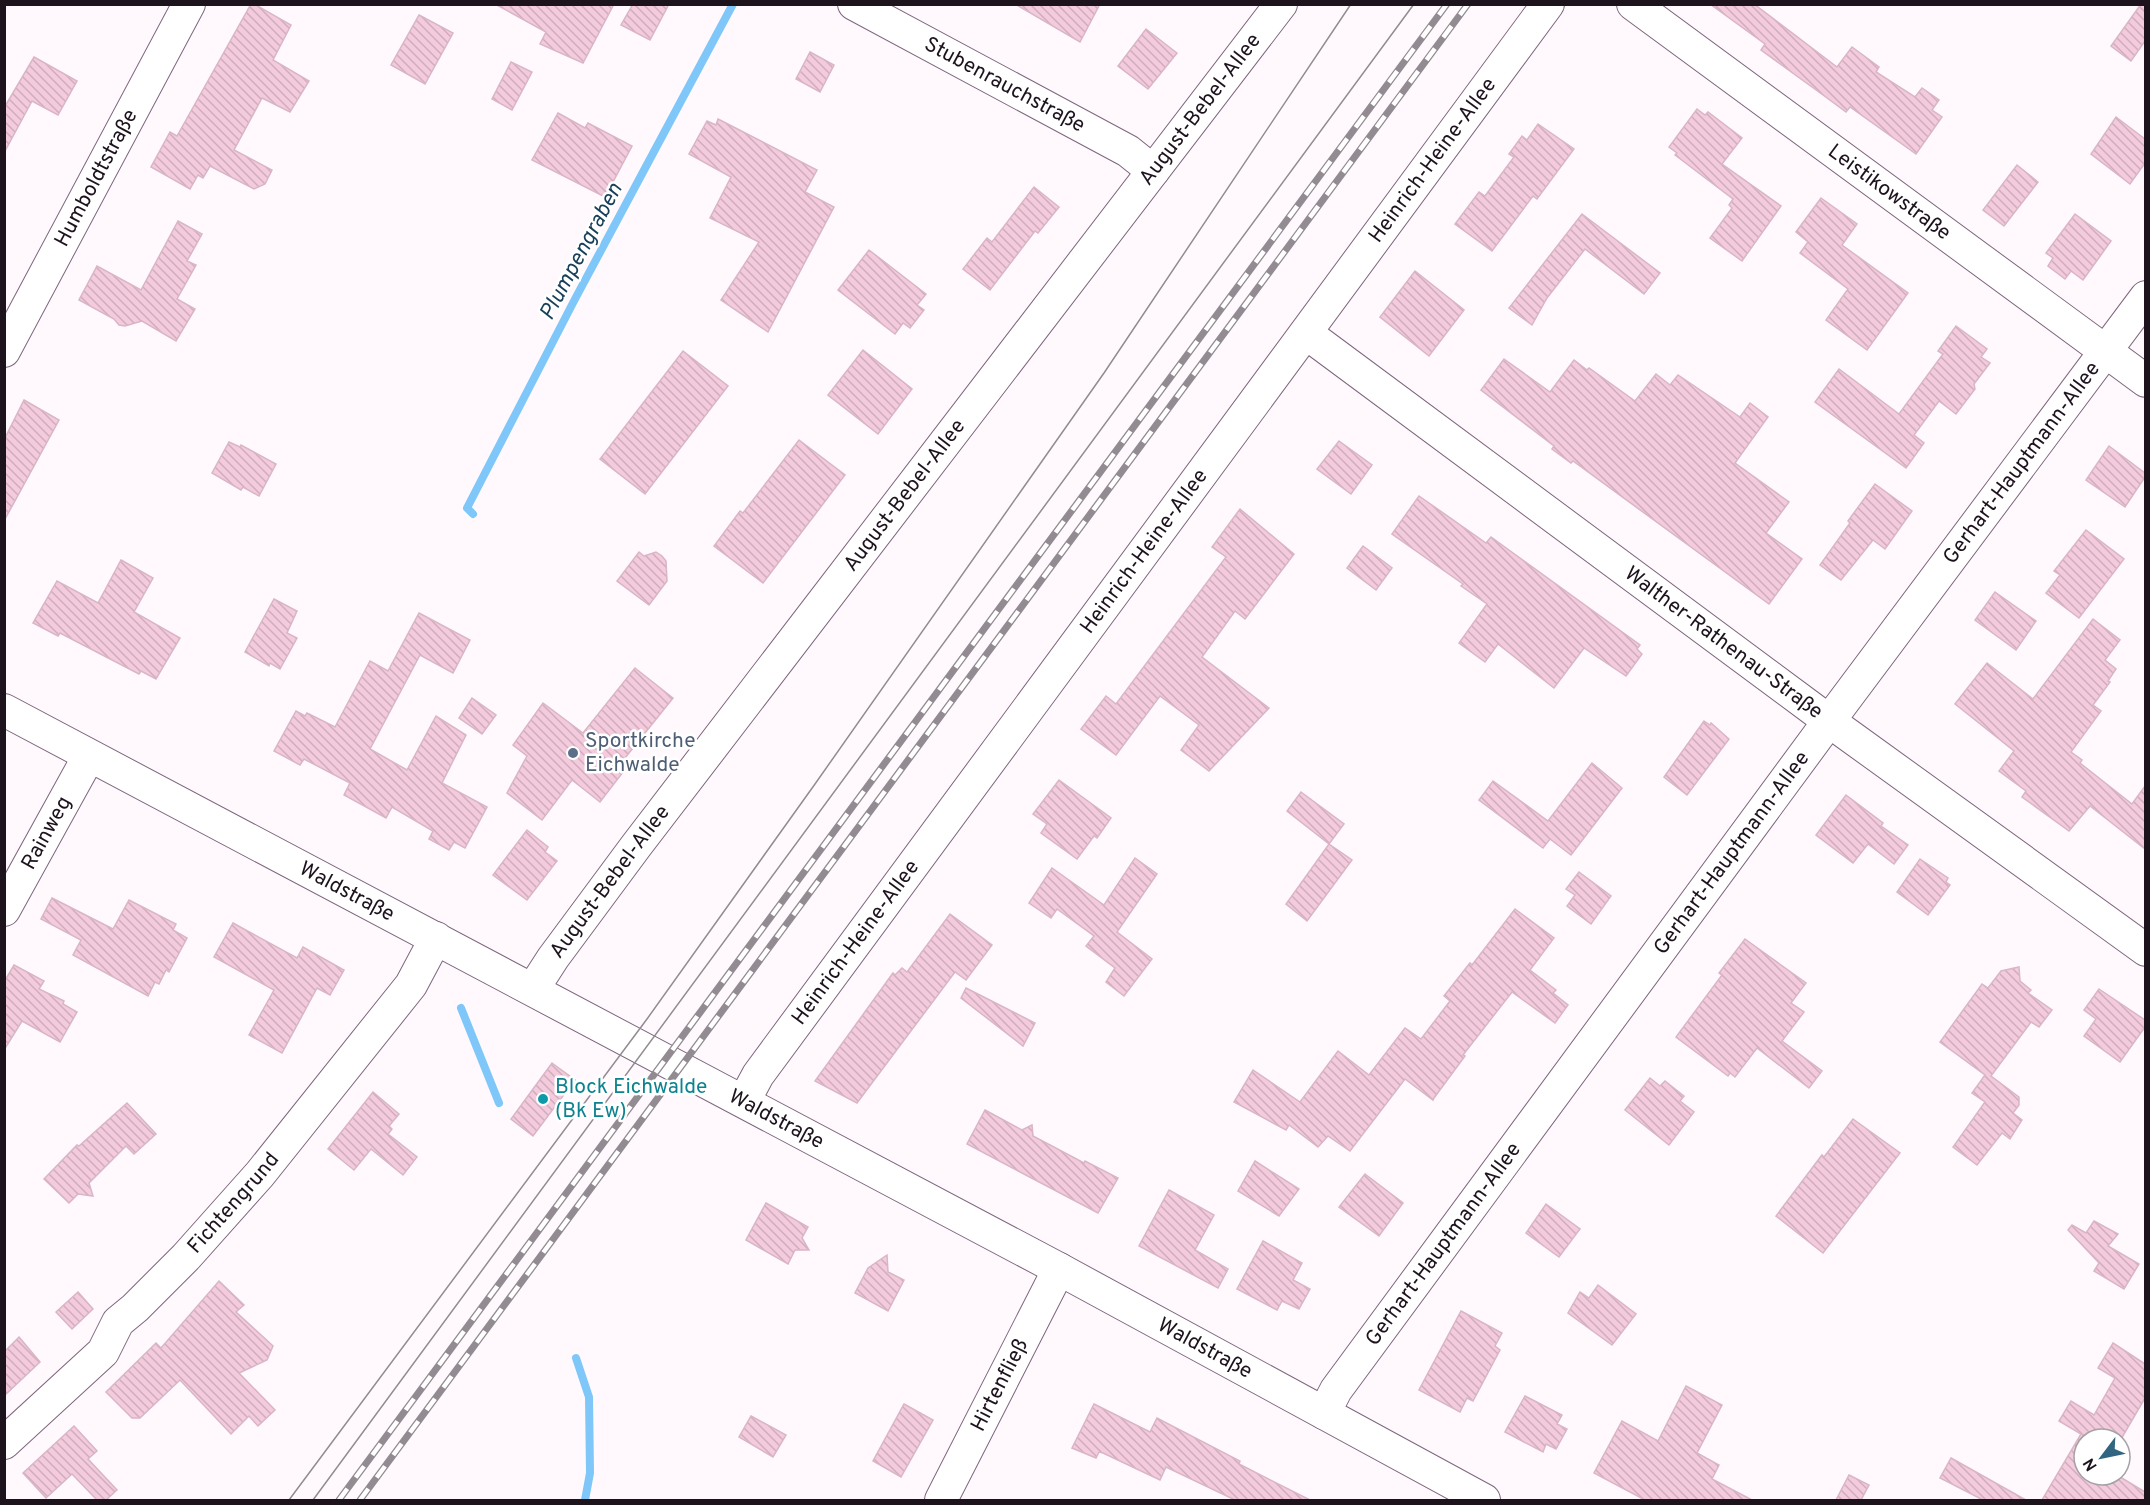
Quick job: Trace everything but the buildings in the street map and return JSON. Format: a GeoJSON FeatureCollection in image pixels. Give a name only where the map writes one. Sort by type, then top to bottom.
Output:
{"type":"FeatureCollection","features":[{"type":"Feature","properties":{"kind":"street","name":"Humboldtstraße"},"geometry":{"type":"LineString","coordinates":[[4,351],[189,4]]}},
{"type":"Feature","properties":{"kind":"street","name":"Stubenrauchstraße"},"geometry":{"type":"LineString","coordinates":[[854,4],[1128,151],[1153,171]]}},
{"type":"Feature","properties":{"kind":"street","name":"August-Bebel-Allee"},"geometry":{"type":"LineString","coordinates":[[532,989],[552,958],[636,846],[1281,4]]}},
{"type":"Feature","properties":{"kind":"street","name":"Heinrich-Heine-Allee"},"geometry":{"type":"LineString","coordinates":[[744,1101],[758,1075],[1548,4]]}},
{"type":"Feature","properties":{"kind":"street","name":"Leistikowstraße"},"geometry":{"type":"LineString","coordinates":[[1633,4],[2145,381]]}},
{"type":"Feature","properties":{"kind":"street","name":"Gerhart-Hauptmann-Allee"},"geometry":{"type":"LineString","coordinates":[[1324,1413],[1336,1390],[2145,297]]}},
{"type":"Feature","properties":{"kind":"street","name":"Walther-Rathenau-Straße"},"geometry":{"type":"LineString","coordinates":[[1306,333],[1830,721],[2145,950]]}},
{"type":"Feature","properties":{"kind":"street","name":"Waldstraße"},"geometry":{"type":"LineString","coordinates":[[4,710],[1059,1269],[1484,1500]]}},
{"type":"Feature","properties":{"kind":"street","name":"Rainweg"},"geometry":{"type":"LineString","coordinates":[[4,910],[88,756]]}},
{"type":"Feature","properties":{"kind":"street","name":"Fichtengrund"},"geometry":{"type":"LineString","coordinates":[[4,1443],[103,1352],[118,1322],[186,1257],[260,1174],[411,985],[436,938]]}},
{"type":"Feature","properties":{"kind":"street","name":"Hirtenfließ"},"geometry":{"type":"LineString","coordinates":[[941,1500],[1059,1269]]}},
{"type":"Feature","properties":{"kind":"waterway","name":"Plumpengraben"},"geometry":{"type":"LineString","coordinates":[[473,514],[467,508],[575,299],[733,4]]}},
{"type":"Feature","properties":{"kind":"waterway","name":"Plumpengraben"},"geometry":{"type":"LineString","coordinates":[[461,1008],[499,1103]]}},
{"type":"Feature","properties":{"kind":"waterway","name":"Plumpengraben"},"geometry":{"type":"LineString","coordinates":[[576,1358],[589,1397],[590,1473],[585,1500]]}},
{"type":"Feature","properties":{"kind":"tram line"},"geometry":{"type":"LineString","coordinates":[[289,1500],[647,1019],[815,784],[1104,373],[1351,4]]}},
{"type":"Feature","properties":{"kind":"tram line"},"geometry":{"type":"LineString","coordinates":[[313,1500],[1414,4]]}},
{"type":"Feature","properties":{"kind":"railway"},"geometry":{"type":"LineString","coordinates":[[339,1500],[1447,4]]}},
{"type":"Feature","properties":{"kind":"railway"},"geometry":{"type":"LineString","coordinates":[[360,1500],[1468,4]]}},
{"type":"Feature","properties":{"kind":"place","name":"Sportkirche Eichwalde"},"geometry":{"type":"Point","coordinates":[573,753]}},
{"type":"Feature","properties":{"kind":"place","name":"Block Eichwalde (Bk Ew)"},"geometry":{"type":"Point","coordinates":[543,1099]}}]}
